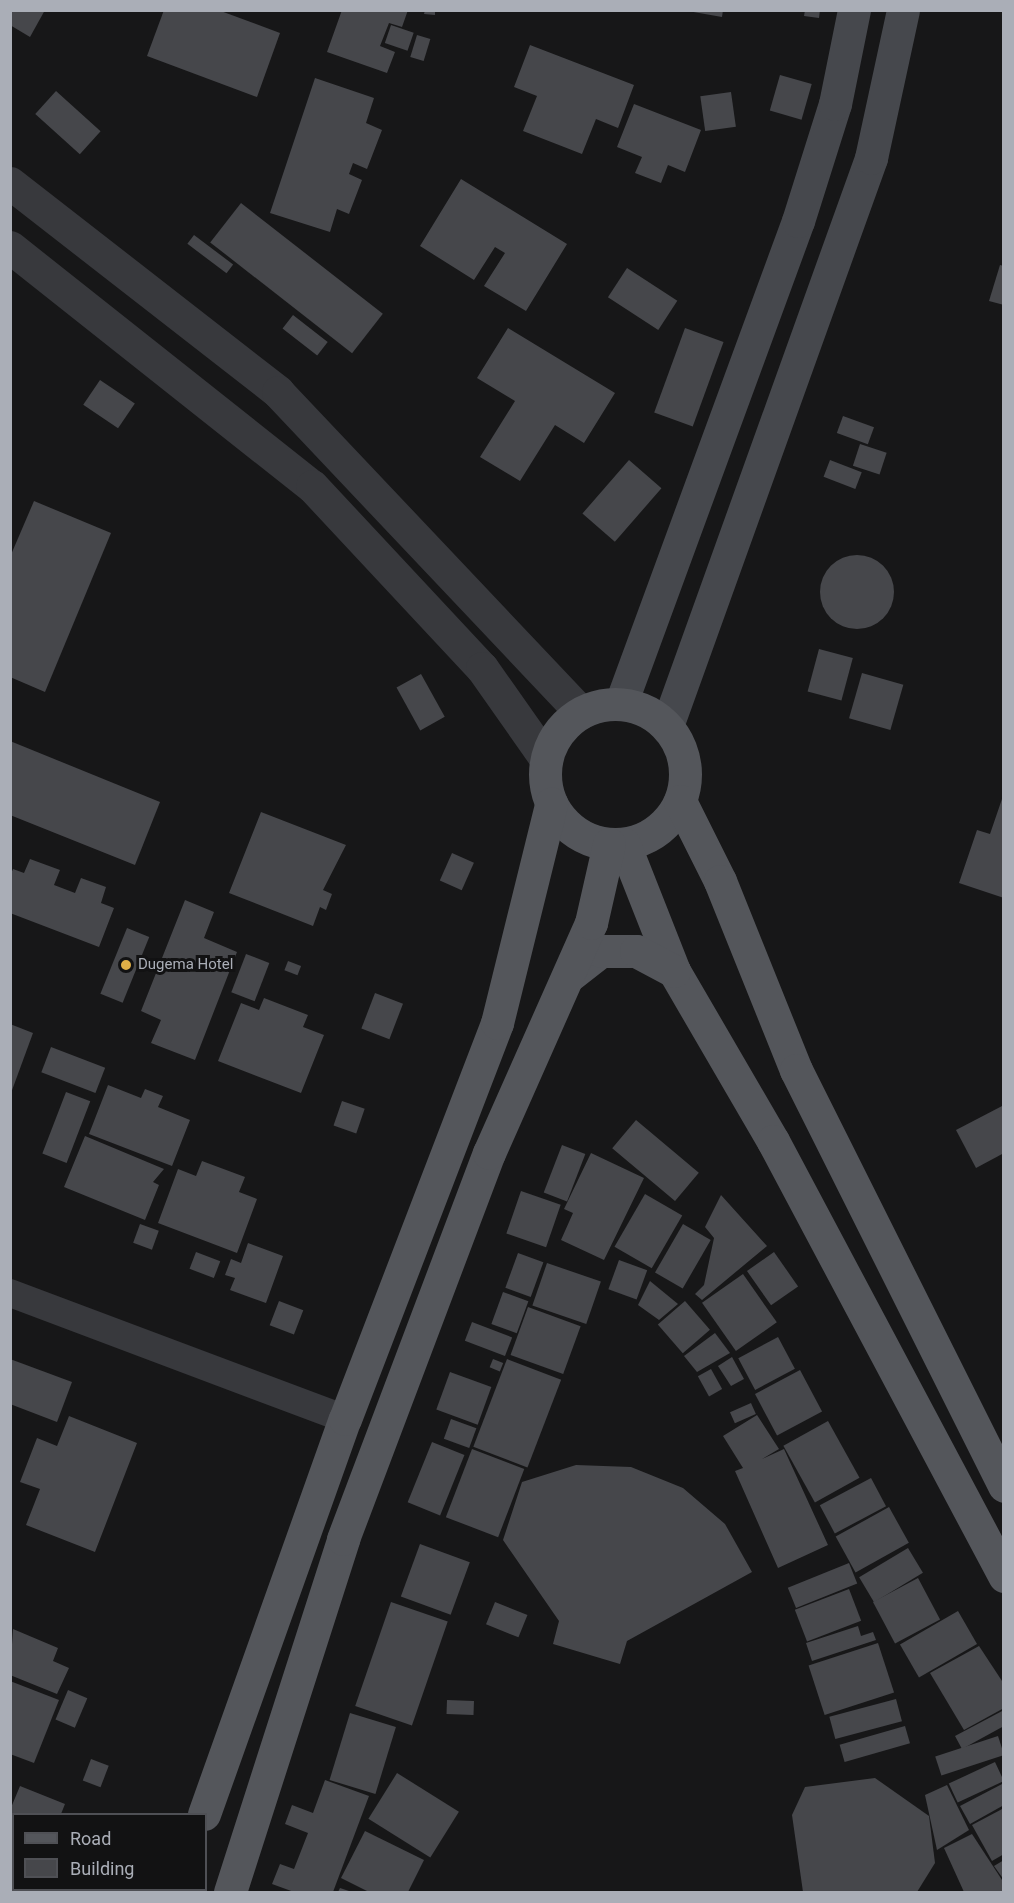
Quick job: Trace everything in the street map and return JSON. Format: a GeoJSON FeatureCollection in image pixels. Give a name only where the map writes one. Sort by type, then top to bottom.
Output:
{"type":"FeatureCollection","features":[{"type":"Feature","properties":{"kind":"main road"},"geometry":{"type":"LineString","coordinates":[[621,704],[798,221],[835,104],[854,10]]}},
{"type":"Feature","properties":{"kind":"main road"},"geometry":{"type":"LineString","coordinates":[[667,726],[871,158],[903,10]]}},
{"type":"Feature","properties":{"kind":"main road"},"geometry":{"type":"LineString","coordinates":[[205,1813],[345,1419],[497,1023],[551,804],[546,759],[559,731],[581,711],[621,704],[646,710],[667,726],[683,753],[680,801],[720,881],[796,1070],[1004,1486]]}},
{"type":"Feature","properties":{"kind":"main road"},"geometry":{"type":"LineString","coordinates":[[551,804],[565,824],[616,844],[654,832],[680,801]]}},
{"type":"Feature","properties":{"kind":"main road"},"geometry":{"type":"LineString","coordinates":[[616,844],[674,971],[779,1151],[1004,1576]]}},
{"type":"Feature","properties":{"kind":"main road"},"geometry":{"type":"LineString","coordinates":[[230,1893],[343,1539],[489,1153],[570,975],[591,923],[616,844]]}},
{"type":"Feature","properties":{"kind":"main road"},"geometry":{"type":"LineString","coordinates":[[570,975],[601,951],[636,951],[674,971]]}},
{"type":"Feature","properties":{"kind":"street"},"geometry":{"type":"LineString","coordinates":[[10,183],[278,392],[581,711]]}},
{"type":"Feature","properties":{"kind":"street"},"geometry":{"type":"LineString","coordinates":[[10,247],[312,486],[482,668],[546,759]]}},
{"type":"Feature","properties":{"kind":"street"},"geometry":{"type":"LineString","coordinates":[[10,1293],[345,1419]]}},
{"type":"Feature","properties":{"kind":"building"},"geometry":{"type":"Polygon","coordinates":[[[10,10],[45,10],[30,37],[10,25],[10,10]]]}},
{"type":"Feature","properties":{"kind":"building"},"geometry":{"type":"Polygon","coordinates":[[[164,10],[218,10],[280,33],[257,97],[147,56],[164,10]]]}},
{"type":"Feature","properties":{"kind":"building"},"geometry":{"type":"Polygon","coordinates":[[[342,10],[408,10],[402,27],[389,23],[380,46],[395,52],[387,73],[327,52],[342,10]]]}},
{"type":"Feature","properties":{"kind":"building"},"geometry":{"type":"Polygon","coordinates":[[[425,10],[435,10],[435,15],[424,14],[425,10]]]}},
{"type":"Feature","properties":{"kind":"building"},"geometry":{"type":"Polygon","coordinates":[[[682,10],[723,10],[722,17],[682,10]]]}},
{"type":"Feature","properties":{"kind":"building"},"geometry":{"type":"Polygon","coordinates":[[[805,10],[820,10],[819,18],[804,16],[805,10]]]}},
{"type":"Feature","properties":{"kind":"building"},"geometry":{"type":"Polygon","coordinates":[[[391,25],[414,33],[408,51],[385,43],[391,25]]]}},
{"type":"Feature","properties":{"kind":"building"},"geometry":{"type":"Polygon","coordinates":[[[417,35],[430,39],[424,61],[410,57],[417,35]]]}},
{"type":"Feature","properties":{"kind":"building"},"geometry":{"type":"Polygon","coordinates":[[[530,45],[634,85],[618,128],[596,119],[582,154],[523,131],[537,96],[514,87],[530,45]]]}},
{"type":"Feature","properties":{"kind":"building"},"geometry":{"type":"Polygon","coordinates":[[[780,75],[812,84],[802,120],[770,111],[780,75]]]}},
{"type":"Feature","properties":{"kind":"building"},"geometry":{"type":"Polygon","coordinates":[[[315,78],[374,98],[366,123],[382,130],[367,169],[353,163],[349,174],[362,180],[349,214],[337,209],[330,232],[270,213],[315,78]]]}},
{"type":"Feature","properties":{"kind":"building"},"geometry":{"type":"Polygon","coordinates":[[[56,91],[101,131],[80,154],[35,114],[56,91]]]}},
{"type":"Feature","properties":{"kind":"building"},"geometry":{"type":"Polygon","coordinates":[[[731,92],[736,127],[705,131],[700,96],[731,92]]]}},
{"type":"Feature","properties":{"kind":"building"},"geometry":{"type":"Polygon","coordinates":[[[634,104],[701,130],[685,172],[668,165],[661,183],[635,173],[642,157],[617,147],[634,104]]]}},
{"type":"Feature","properties":{"kind":"building"},"geometry":{"type":"Polygon","coordinates":[[[461,179],[567,244],[526,311],[484,286],[505,253],[495,247],[474,280],[420,246],[461,179]]]}},
{"type":"Feature","properties":{"kind":"building"},"geometry":{"type":"Polygon","coordinates":[[[241,203],[383,314],[352,353],[210,242],[241,203]]]}},
{"type":"Feature","properties":{"kind":"building"},"geometry":{"type":"Polygon","coordinates":[[[194,235],[233,264],[227,273],[187,244],[194,235]]]}},
{"type":"Feature","properties":{"kind":"building"},"geometry":{"type":"Polygon","coordinates":[[[1000,265],[1004,266],[1004,305],[989,301],[1000,265]]]}},
{"type":"Feature","properties":{"kind":"building"},"geometry":{"type":"Polygon","coordinates":[[[627,268],[677,301],[658,330],[608,297],[627,268]]]}},
{"type":"Feature","properties":{"kind":"building"},"geometry":{"type":"Polygon","coordinates":[[[293,315],[328,342],[317,355],[283,328],[293,315]]]}},
{"type":"Feature","properties":{"kind":"building"},"geometry":{"type":"Polygon","coordinates":[[[508,328],[615,393],[584,443],[555,425],[520,481],[480,457],[515,401],[477,378],[508,328]]]}},
{"type":"Feature","properties":{"kind":"building"},"geometry":{"type":"Polygon","coordinates":[[[685,328],[724,342],[693,427],[654,413],[685,328]]]}},
{"type":"Feature","properties":{"kind":"building"},"geometry":{"type":"Polygon","coordinates":[[[100,380],[135,403],[118,428],[83,405],[100,380]]]}},
{"type":"Feature","properties":{"kind":"building"},"geometry":{"type":"Polygon","coordinates":[[[843,416],[874,427],[868,444],[837,433],[843,416]]]}},
{"type":"Feature","properties":{"kind":"building"},"geometry":{"type":"Polygon","coordinates":[[[860,444],[887,453],[880,475],[853,466],[860,444]]]}},
{"type":"Feature","properties":{"kind":"building"},"geometry":{"type":"Polygon","coordinates":[[[629,460],[661,488],[615,542],[582,514],[629,460]]]}},
{"type":"Feature","properties":{"kind":"building"},"geometry":{"type":"Polygon","coordinates":[[[830,460],[862,472],[855,489],[824,477],[830,460]]]}},
{"type":"Feature","properties":{"kind":"building"},"geometry":{"type":"Polygon","coordinates":[[[34,501],[111,533],[45,692],[10,677],[10,557],[34,501]]]}},
{"type":"Feature","properties":{"kind":"building"},"geometry":{"type":"Polygon","coordinates":[[[857,555],[878,561],[888,571],[894,592],[888,613],[878,623],[857,629],[836,623],[826,613],[820,592],[826,571],[836,561],[857,555]]]}},
{"type":"Feature","properties":{"kind":"building"},"geometry":{"type":"Polygon","coordinates":[[[819,649],[853,658],[841,701],[808,692],[819,649]]]}},
{"type":"Feature","properties":{"kind":"building"},"geometry":{"type":"Polygon","coordinates":[[[862,673],[903,685],[890,730],[849,718],[862,673]]]}},
{"type":"Feature","properties":{"kind":"building"},"geometry":{"type":"Polygon","coordinates":[[[421,674],[445,717],[420,730],[397,688],[421,674]]]}},
{"type":"Feature","properties":{"kind":"building"},"geometry":{"type":"Polygon","coordinates":[[[10,741],[160,802],[135,865],[10,815],[10,741]]]}},
{"type":"Feature","properties":{"kind":"building"},"geometry":{"type":"Polygon","coordinates":[[[1003,796],[1004,898],[959,883],[977,830],[990,834],[1003,796]]]}},
{"type":"Feature","properties":{"kind":"building"},"geometry":{"type":"Polygon","coordinates":[[[261,812],[346,845],[323,890],[332,894],[326,910],[320,907],[313,926],[229,893],[261,812]]]}},
{"type":"Feature","properties":{"kind":"building"},"geometry":{"type":"Polygon","coordinates":[[[452,853],[474,863],[462,890],[440,880],[452,853]]]}},
{"type":"Feature","properties":{"kind":"building"},"geometry":{"type":"Polygon","coordinates":[[[30,859],[60,870],[54,885],[75,893],[81,878],[106,887],[101,903],[114,908],[99,947],[10,913],[10,876],[13,869],[24,873],[30,859]]]}},
{"type":"Feature","properties":{"kind":"building"},"geometry":{"type":"Polygon","coordinates":[[[185,900],[214,912],[204,938],[237,952],[195,1060],[151,1043],[161,1020],[141,1011],[185,900]]]}},
{"type":"Feature","properties":{"kind":"building","name":"Dugema Hotel"},"geometry":{"type":"Polygon","coordinates":[[[127,928],[149,937],[123,1003],[100,994],[127,928]]]}},
{"type":"Feature","properties":{"kind":"building"},"geometry":{"type":"Polygon","coordinates":[[[246,954],[269,963],[255,1001],[231,992],[246,954]]]}},
{"type":"Feature","properties":{"kind":"building"},"geometry":{"type":"Polygon","coordinates":[[[288,961],[301,966],[297,975],[284,970],[288,961]]]}},
{"type":"Feature","properties":{"kind":"building"},"geometry":{"type":"Polygon","coordinates":[[[375,993],[403,1004],[389,1039],[361,1028],[375,993]]]}},
{"type":"Feature","properties":{"kind":"building"},"geometry":{"type":"Polygon","coordinates":[[[264,998],[308,1015],[303,1027],[324,1035],[301,1093],[218,1061],[241,1003],[259,1010],[264,998]]]}},
{"type":"Feature","properties":{"kind":"building"},"geometry":{"type":"Polygon","coordinates":[[[10,1024],[33,1033],[11,1093],[10,1093],[10,1024]]]}},
{"type":"Feature","properties":{"kind":"building"},"geometry":{"type":"Polygon","coordinates":[[[51,1047],[105,1068],[95,1093],[41,1072],[51,1047]]]}},
{"type":"Feature","properties":{"kind":"building"},"geometry":{"type":"Polygon","coordinates":[[[108,1085],[141,1098],[145,1089],[163,1096],[158,1107],[190,1120],[172,1166],[89,1134],[108,1085]]]}},
{"type":"Feature","properties":{"kind":"building"},"geometry":{"type":"Polygon","coordinates":[[[66,1092],[90,1101],[67,1163],[42,1154],[66,1092]]]}},
{"type":"Feature","properties":{"kind":"building"},"geometry":{"type":"Polygon","coordinates":[[[342,1101],[365,1109],[356,1133],[334,1126],[342,1101]]]}},
{"type":"Feature","properties":{"kind":"building"},"geometry":{"type":"Polygon","coordinates":[[[1004,1105],[1004,1153],[976,1168],[956,1130],[1004,1105]]]}},
{"type":"Feature","properties":{"kind":"building"},"geometry":{"type":"Polygon","coordinates":[[[636,1120],[699,1173],[675,1201],[612,1148],[636,1120]]]}},
{"type":"Feature","properties":{"kind":"building"},"geometry":{"type":"Polygon","coordinates":[[[85,1136],[164,1169],[153,1182],[159,1185],[145,1220],[64,1187],[85,1136]]]}},
{"type":"Feature","properties":{"kind":"building"},"geometry":{"type":"Polygon","coordinates":[[[562,1145],[585,1154],[567,1202],[544,1193],[562,1145]]]}},
{"type":"Feature","properties":{"kind":"building"},"geometry":{"type":"Polygon","coordinates":[[[591,1153],[644,1178],[604,1260],[561,1240],[573,1213],[564,1209],[591,1153]]]}},
{"type":"Feature","properties":{"kind":"building"},"geometry":{"type":"Polygon","coordinates":[[[202,1161],[245,1177],[239,1192],[257,1199],[237,1253],[158,1223],[178,1169],[196,1176],[202,1161]]]}},
{"type":"Feature","properties":{"kind":"building"},"geometry":{"type":"Polygon","coordinates":[[[521,1191],[561,1205],[546,1247],[506,1234],[521,1191]]]}},
{"type":"Feature","properties":{"kind":"building"},"geometry":{"type":"Polygon","coordinates":[[[645,1194],[682,1216],[652,1268],[614,1247],[645,1194]]]}},
{"type":"Feature","properties":{"kind":"building"},"geometry":{"type":"Polygon","coordinates":[[[721,1195],[767,1246],[702,1300],[695,1294],[704,1285],[714,1238],[705,1227],[721,1195]]]}},
{"type":"Feature","properties":{"kind":"building"},"geometry":{"type":"Polygon","coordinates":[[[140,1224],[159,1231],[152,1250],[133,1243],[140,1224]]]}},
{"type":"Feature","properties":{"kind":"building"},"geometry":{"type":"Polygon","coordinates":[[[683,1224],[711,1240],[683,1288],[655,1272],[683,1224]]]}},
{"type":"Feature","properties":{"kind":"building"},"geometry":{"type":"Polygon","coordinates":[[[248,1243],[283,1256],[266,1303],[230,1290],[235,1278],[225,1275],[231,1259],[241,1263],[248,1243]]]}},
{"type":"Feature","properties":{"kind":"building"},"geometry":{"type":"Polygon","coordinates":[[[196,1252],[220,1261],[214,1278],[190,1269],[196,1252]]]}},
{"type":"Feature","properties":{"kind":"building"},"geometry":{"type":"Polygon","coordinates":[[[774,1252],[798,1286],[771,1305],[747,1271],[774,1252]]]}},
{"type":"Feature","properties":{"kind":"building"},"geometry":{"type":"Polygon","coordinates":[[[518,1253],[543,1262],[531,1297],[505,1288],[518,1253]]]}},
{"type":"Feature","properties":{"kind":"building"},"geometry":{"type":"Polygon","coordinates":[[[619,1260],[647,1270],[637,1299],[608,1289],[619,1260]]]}},
{"type":"Feature","properties":{"kind":"building"},"geometry":{"type":"Polygon","coordinates":[[[547,1263],[601,1282],[586,1324],[532,1306],[547,1263]]]}},
{"type":"Feature","properties":{"kind":"building"},"geometry":{"type":"Polygon","coordinates":[[[743,1274],[777,1322],[736,1351],[702,1303],[743,1274]]]}},
{"type":"Feature","properties":{"kind":"building"},"geometry":{"type":"Polygon","coordinates":[[[650,1281],[678,1304],[659,1320],[638,1305],[650,1281]]]}},
{"type":"Feature","properties":{"kind":"building"},"geometry":{"type":"Polygon","coordinates":[[[503,1292],[528,1301],[517,1333],[491,1324],[503,1292]]]}},
{"type":"Feature","properties":{"kind":"building"},"geometry":{"type":"Polygon","coordinates":[[[279,1301],[303,1310],[294,1335],[270,1325],[279,1301]]]}},
{"type":"Feature","properties":{"kind":"building"},"geometry":{"type":"Polygon","coordinates":[[[685,1301],[710,1330],[683,1353],[658,1325],[685,1301]]]}},
{"type":"Feature","properties":{"kind":"building"},"geometry":{"type":"Polygon","coordinates":[[[528,1307],[581,1326],[563,1374],[511,1355],[528,1307]]]}},
{"type":"Feature","properties":{"kind":"building"},"geometry":{"type":"Polygon","coordinates":[[[472,1322],[512,1337],[505,1356],[465,1341],[472,1322]]]}},
{"type":"Feature","properties":{"kind":"building"},"geometry":{"type":"Polygon","coordinates":[[[715,1333],[730,1353],[697,1372],[684,1356],[715,1333]]]}},
{"type":"Feature","properties":{"kind":"building"},"geometry":{"type":"Polygon","coordinates":[[[778,1337],[795,1369],[755,1390],[738,1358],[778,1337]]]}},
{"type":"Feature","properties":{"kind":"building"},"geometry":{"type":"Polygon","coordinates":[[[732,1357],[744,1379],[731,1386],[718,1366],[732,1357]]]}},
{"type":"Feature","properties":{"kind":"building"},"geometry":{"type":"Polygon","coordinates":[[[10,1359],[72,1382],[57,1422],[10,1404],[10,1359]]]}},
{"type":"Feature","properties":{"kind":"building"},"geometry":{"type":"Polygon","coordinates":[[[493,1359],[503,1363],[500,1371],[490,1367],[493,1359]]]}},
{"type":"Feature","properties":{"kind":"building"},"geometry":{"type":"Polygon","coordinates":[[[507,1359],[561,1380],[527,1468],[473,1447],[507,1359]]]}},
{"type":"Feature","properties":{"kind":"building"},"geometry":{"type":"Polygon","coordinates":[[[711,1369],[722,1389],[709,1396],[698,1376],[711,1369]]]}},
{"type":"Feature","properties":{"kind":"building"},"geometry":{"type":"Polygon","coordinates":[[[800,1370],[822,1411],[777,1435],[755,1394],[800,1370]]]}},
{"type":"Feature","properties":{"kind":"building"},"geometry":{"type":"Polygon","coordinates":[[[450,1372],[491,1387],[478,1425],[436,1410],[450,1372]]]}},
{"type":"Feature","properties":{"kind":"building"},"geometry":{"type":"Polygon","coordinates":[[[751,1403],[756,1414],[735,1423],[730,1412],[751,1403]]]}},
{"type":"Feature","properties":{"kind":"building"},"geometry":{"type":"Polygon","coordinates":[[[757,1415],[779,1449],[762,1459],[784,1449],[828,1545],[778,1568],[735,1471],[743,1468],[723,1436],[757,1415]]]}},
{"type":"Feature","properties":{"kind":"building"},"geometry":{"type":"Polygon","coordinates":[[[69,1416],[137,1443],[95,1552],[26,1525],[40,1489],[20,1482],[37,1438],[57,1446],[69,1416]]]}},
{"type":"Feature","properties":{"kind":"building"},"geometry":{"type":"Polygon","coordinates":[[[451,1419],[476,1428],[469,1448],[444,1439],[451,1419]]]}},
{"type":"Feature","properties":{"kind":"building"},"geometry":{"type":"Polygon","coordinates":[[[828,1421],[860,1478],[815,1503],[783,1446],[828,1421]]]}},
{"type":"Feature","properties":{"kind":"building"},"geometry":{"type":"Polygon","coordinates":[[[432,1442],[464,1455],[440,1515],[408,1502],[432,1442]]]}},
{"type":"Feature","properties":{"kind":"building"},"geometry":{"type":"Polygon","coordinates":[[[472,1449],[524,1469],[498,1537],[446,1517],[472,1449]]]}},
{"type":"Feature","properties":{"kind":"building"},"geometry":{"type":"Polygon","coordinates":[[[576,1465],[631,1467],[683,1488],[725,1524],[752,1572],[627,1641],[620,1664],[553,1644],[559,1621],[503,1540],[522,1482],[576,1465]]]}},
{"type":"Feature","properties":{"kind":"building"},"geometry":{"type":"Polygon","coordinates":[[[871,1478],[886,1506],[835,1533],[820,1505],[871,1478]]]}},
{"type":"Feature","properties":{"kind":"building"},"geometry":{"type":"Polygon","coordinates":[[[889,1507],[909,1543],[856,1572],[836,1537],[889,1507]]]}},
{"type":"Feature","properties":{"kind":"building"},"geometry":{"type":"Polygon","coordinates":[[[420,1544],[470,1562],[451,1615],[401,1597],[420,1544]]]}},
{"type":"Feature","properties":{"kind":"building"},"geometry":{"type":"Polygon","coordinates":[[[908,1548],[923,1573],[874,1602],[859,1577],[908,1548]]]}},
{"type":"Feature","properties":{"kind":"building"},"geometry":{"type":"Polygon","coordinates":[[[849,1563],[857,1583],[796,1608],[788,1588],[849,1563]]]}},
{"type":"Feature","properties":{"kind":"building"},"geometry":{"type":"Polygon","coordinates":[[[918,1578],[940,1619],[895,1643],[873,1602],[918,1578]]]}},
{"type":"Feature","properties":{"kind":"building"},"geometry":{"type":"Polygon","coordinates":[[[849,1589],[861,1621],[807,1642],[795,1610],[849,1589]]]}},
{"type":"Feature","properties":{"kind":"building"},"geometry":{"type":"Polygon","coordinates":[[[391,1602],[448,1622],[412,1726],[355,1706],[391,1602]]]}},
{"type":"Feature","properties":{"kind":"building"},"geometry":{"type":"Polygon","coordinates":[[[495,1602],[527,1615],[518,1637],[486,1624],[495,1602]]]}},
{"type":"Feature","properties":{"kind":"building"},"geometry":{"type":"Polygon","coordinates":[[[958,1611],[977,1644],[919,1677],[900,1644],[958,1611]]]}},
{"type":"Feature","properties":{"kind":"building"},"geometry":{"type":"Polygon","coordinates":[[[858,1626],[861,1636],[873,1632],[876,1640],[812,1661],[806,1643],[858,1626]]]}},
{"type":"Feature","properties":{"kind":"building"},"geometry":{"type":"Polygon","coordinates":[[[13,1629],[58,1648],[53,1661],[69,1668],[57,1694],[10,1675],[13,1629]]]}},
{"type":"Feature","properties":{"kind":"building"},"geometry":{"type":"Polygon","coordinates":[[[878,1643],[894,1692],[825,1715],[809,1666],[878,1643]]]}},
{"type":"Feature","properties":{"kind":"building"},"geometry":{"type":"Polygon","coordinates":[[[979,1646],[1004,1684],[1004,1708],[964,1730],[930,1673],[979,1646]]]}},
{"type":"Feature","properties":{"kind":"building"},"geometry":{"type":"Polygon","coordinates":[[[10,1681],[59,1700],[34,1763],[10,1754],[10,1681]]]}},
{"type":"Feature","properties":{"kind":"building"},"geometry":{"type":"Polygon","coordinates":[[[68,1690],[87,1698],[75,1728],[55,1719],[68,1690]]]}},
{"type":"Feature","properties":{"kind":"building"},"geometry":{"type":"Polygon","coordinates":[[[896,1699],[902,1721],[835,1739],[829,1717],[896,1699]]]}},
{"type":"Feature","properties":{"kind":"building"},"geometry":{"type":"Polygon","coordinates":[[[447,1700],[474,1701],[473,1715],[447,1714],[447,1700]]]}},
{"type":"Feature","properties":{"kind":"building"},"geometry":{"type":"Polygon","coordinates":[[[1004,1710],[1004,1726],[962,1749],[955,1736],[1004,1710]]]}},
{"type":"Feature","properties":{"kind":"building"},"geometry":{"type":"Polygon","coordinates":[[[350,1713],[396,1727],[375,1794],[330,1780],[350,1713]]]}},
{"type":"Feature","properties":{"kind":"building"},"geometry":{"type":"Polygon","coordinates":[[[905,1726],[910,1743],[845,1762],[840,1745],[905,1726]]]}},
{"type":"Feature","properties":{"kind":"building"},"geometry":{"type":"Polygon","coordinates":[[[998,1736],[1004,1755],[941,1775],[935,1756],[998,1736]]]}},
{"type":"Feature","properties":{"kind":"building"},"geometry":{"type":"Polygon","coordinates":[[[91,1759],[109,1766],[100,1787],[83,1780],[91,1759]]]}},
{"type":"Feature","properties":{"kind":"building"},"geometry":{"type":"Polygon","coordinates":[[[995,1762],[1004,1781],[958,1803],[949,1784],[995,1762]]]}},
{"type":"Feature","properties":{"kind":"building"},"geometry":{"type":"Polygon","coordinates":[[[397,1773],[459,1812],[430,1857],[368,1819],[397,1773]]]}},
{"type":"Feature","properties":{"kind":"building"},"geometry":{"type":"Polygon","coordinates":[[[875,1778],[929,1816],[935,1863],[917,1892],[803,1892],[792,1815],[805,1787],[875,1778]]]}},
{"type":"Feature","properties":{"kind":"building"},"geometry":{"type":"Polygon","coordinates":[[[325,1780],[369,1796],[333,1892],[294,1892],[272,1884],[280,1864],[294,1869],[308,1833],[285,1824],[292,1805],[313,1813],[325,1780]]]}},
{"type":"Feature","properties":{"kind":"building"},"geometry":{"type":"Polygon","coordinates":[[[1004,1783],[1004,1805],[970,1824],[960,1806],[1004,1783]]]}},
{"type":"Feature","properties":{"kind":"building"},"geometry":{"type":"Polygon","coordinates":[[[947,1785],[969,1830],[937,1850],[925,1795],[947,1785]]]}},
{"type":"Feature","properties":{"kind":"building"},"geometry":{"type":"Polygon","coordinates":[[[20,1786],[65,1804],[61,1813],[12,1813],[12,1891],[20,1891],[10,1892],[10,1810],[20,1786]]]}},
{"type":"Feature","properties":{"kind":"building"},"geometry":{"type":"Polygon","coordinates":[[[1004,1808],[1004,1854],[992,1861],[972,1825],[1004,1808]]]}},
{"type":"Feature","properties":{"kind":"building"},"geometry":{"type":"Polygon","coordinates":[[[365,1831],[424,1860],[408,1892],[369,1892],[341,1878],[365,1831]]]}},
{"type":"Feature","properties":{"kind":"building"},"geometry":{"type":"Polygon","coordinates":[[[972,1834],[1004,1883],[1004,1892],[964,1892],[944,1848],[972,1834]]]}},
{"type":"Feature","properties":{"kind":"building"},"geometry":{"type":"Polygon","coordinates":[[[1004,1860],[1004,1880],[994,1866],[1004,1860]]]}},
{"type":"Feature","properties":{"kind":"building"},"geometry":{"type":"Polygon","coordinates":[[[340,1888],[352,1892],[338,1892],[340,1888]]]}},
{"type":"Feature","properties":{"kind":"place","name":"Dugema Hotel"},"geometry":{"type":"Point","coordinates":[126,965]}}]}
